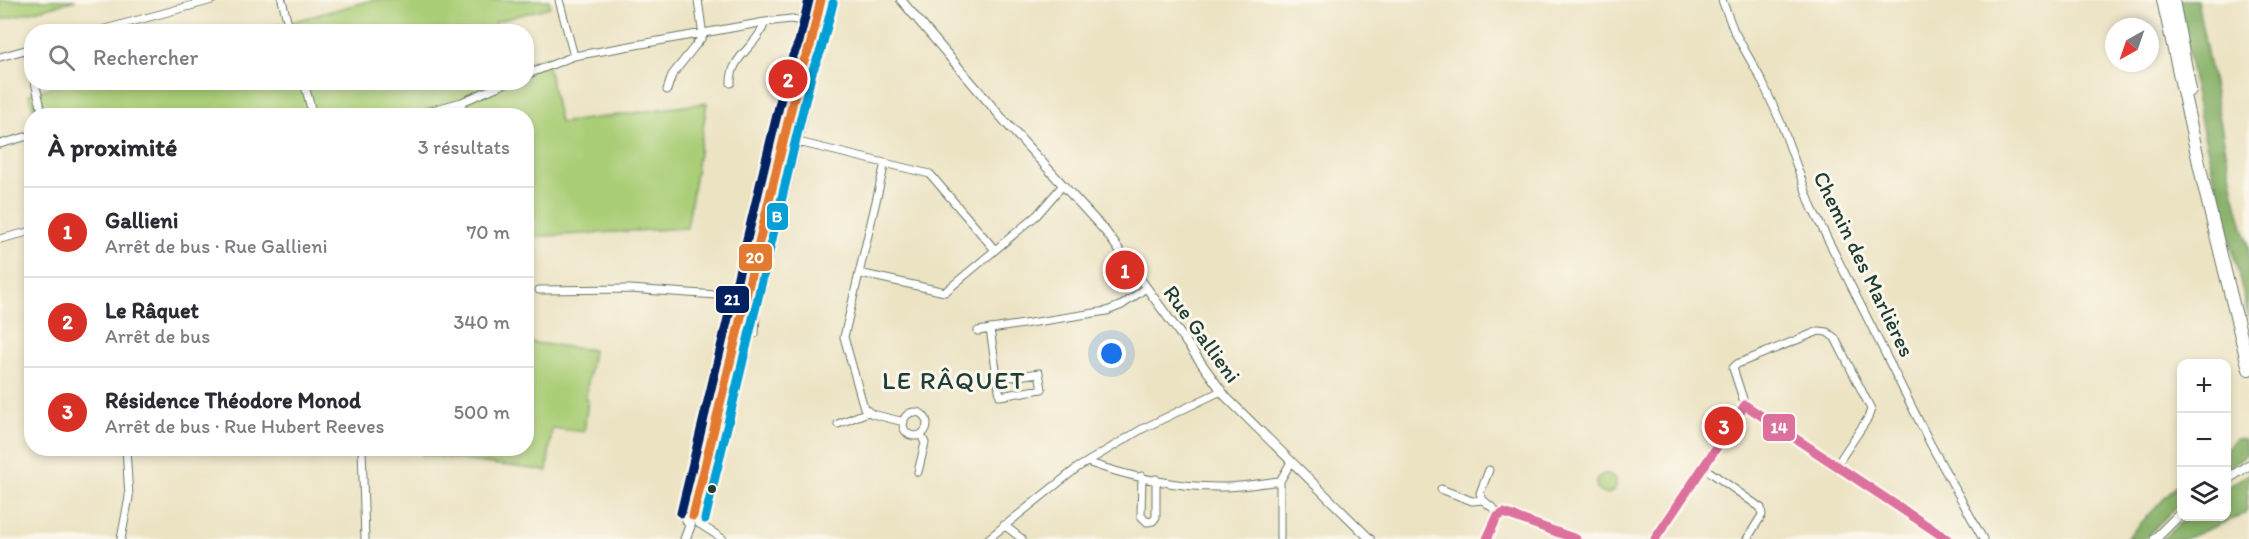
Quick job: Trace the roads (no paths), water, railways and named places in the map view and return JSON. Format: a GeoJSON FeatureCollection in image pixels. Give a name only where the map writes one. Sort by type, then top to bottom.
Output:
{"type":"FeatureCollection","features":[{"type":"Feature","properties":{"kind":"highway"},"geometry":{"type":"LineString","coordinates":[[2163,0],[2201,175],[2249,369]]}},
{"type":"Feature","properties":{"kind":"highway"},"geometry":{"type":"LineString","coordinates":[[2173,0],[2201,146],[2249,341]]}},
{"type":"Feature","properties":{"kind":"main road"},"geometry":{"type":"LineString","coordinates":[[812,23],[814,0]]}},
{"type":"Feature","properties":{"kind":"main road"},"geometry":{"type":"LineString","coordinates":[[685,539],[694,522],[801,68],[812,23],[821,0]]}},
{"type":"Feature","properties":{"kind":"main road"},"geometry":{"type":"LineString","coordinates":[[2231,477],[2249,465]]}},
{"type":"Feature","properties":{"kind":"main road"},"geometry":{"type":"LineString","coordinates":[[2155,539],[2177,516]]}},
{"type":"Feature","properties":{"kind":"street"},"geometry":{"type":"LineString","coordinates":[[124,24],[212,0]]}},
{"type":"Feature","properties":{"kind":"street"},"geometry":{"type":"LineString","coordinates":[[282,0],[288,24]]}},
{"type":"Feature","properties":{"kind":"street"},"geometry":{"type":"LineString","coordinates":[[559,0],[574,56]]}},
{"type":"Feature","properties":{"kind":"street"},"geometry":{"type":"LineString","coordinates":[[667,90],[672,75],[704,33],[698,0]]}},
{"type":"Feature","properties":{"kind":"street","name":"Rue Gallieni"},"geometry":{"type":"LineString","coordinates":[[902,0],[1102,227],[1221,391],[1370,539]]}},
{"type":"Feature","properties":{"kind":"street","name":"Chemin des Marlières"},"geometry":{"type":"LineString","coordinates":[[1722,0],[1734,31],[1761,79],[1781,123],[1812,208],[1931,444],[1983,539]]}},
{"type":"Feature","properties":{"kind":"street"},"geometry":{"type":"LineString","coordinates":[[534,72],[574,56],[765,22],[791,19],[812,23]]}},
{"type":"Feature","properties":{"kind":"street"},"geometry":{"type":"LineString","coordinates":[[731,83],[734,65],[761,31],[765,22]]}},
{"type":"Feature","properties":{"kind":"street"},"geometry":{"type":"LineString","coordinates":[[0,57],[24,50]]}},
{"type":"Feature","properties":{"kind":"street"},"geometry":{"type":"LineString","coordinates":[[37,90],[41,108]]}},
{"type":"Feature","properties":{"kind":"street"},"geometry":{"type":"LineString","coordinates":[[306,90],[311,108]]}},
{"type":"Feature","properties":{"kind":"street"},"geometry":{"type":"LineString","coordinates":[[440,108],[462,102],[490,90]]}},
{"type":"Feature","properties":{"kind":"street"},"geometry":{"type":"LineString","coordinates":[[462,102],[462,108]]}},
{"type":"Feature","properties":{"kind":"street"},"geometry":{"type":"LineString","coordinates":[[755,334],[756,315],[805,112]]}},
{"type":"Feature","properties":{"kind":"street"},"geometry":{"type":"LineString","coordinates":[[0,144],[24,137]]}},
{"type":"Feature","properties":{"kind":"street"},"geometry":{"type":"LineString","coordinates":[[798,142],[932,176],[995,250]]}},
{"type":"Feature","properties":{"kind":"street"},"geometry":{"type":"LineString","coordinates":[[885,163],[844,341],[862,405],[868,412],[904,422]]}},
{"type":"Feature","properties":{"kind":"street"},"geometry":{"type":"LineString","coordinates":[[859,273],[943,293],[1037,215],[1063,185]]}},
{"type":"Feature","properties":{"kind":"street"},"geometry":{"type":"LineString","coordinates":[[0,239],[24,233]]}},
{"type":"Feature","properties":{"kind":"street"},"geometry":{"type":"LineString","coordinates":[[978,331],[1107,311],[1122,305],[1146,288]]}},
{"type":"Feature","properties":{"kind":"street"},"geometry":{"type":"LineString","coordinates":[[539,290],[630,289],[746,297]]}},
{"type":"Feature","properties":{"kind":"street"},"geometry":{"type":"LineString","coordinates":[[990,330],[1000,396],[1041,389],[1039,373],[998,379]]}},
{"type":"Feature","properties":{"kind":"street"},"geometry":{"type":"LineString","coordinates":[[1836,466],[1868,418],[1870,409],[1834,336],[1819,331],[1743,360],[1733,368],[1745,405],[1836,466],[1947,539]]}},
{"type":"Feature","properties":{"kind":"street"},"geometry":{"type":"LineString","coordinates":[[988,539],[1087,462],[1142,429],[1221,391]]}},
{"type":"Feature","properties":{"kind":"street"},"geometry":{"type":"LineString","coordinates":[[1655,539],[1745,405]]}},
{"type":"Feature","properties":{"kind":"street"},"geometry":{"type":"LineString","coordinates":[[838,424],[868,412]]}},
{"type":"Feature","properties":{"kind":"street"},"geometry":{"type":"LineString","coordinates":[[904,422],[911,413],[923,414],[927,425],[921,435]]}},
{"type":"Feature","properties":{"kind":"street"},"geometry":{"type":"LineString","coordinates":[[904,422],[908,434],[921,435]]}},
{"type":"Feature","properties":{"kind":"street"},"geometry":{"type":"LineString","coordinates":[[918,472],[925,443],[921,435]]}},
{"type":"Feature","properties":{"kind":"street"},"geometry":{"type":"LineString","coordinates":[[121,539],[129,497],[126,456]]}},
{"type":"Feature","properties":{"kind":"street"},"geometry":{"type":"LineString","coordinates":[[362,456],[365,539]]}},
{"type":"Feature","properties":{"kind":"street"},"geometry":{"type":"LineString","coordinates":[[1087,462],[1156,479],[1220,487],[1280,481]]}},
{"type":"Feature","properties":{"kind":"street"},"geometry":{"type":"LineString","coordinates":[[1280,539],[1280,481],[1283,472],[1291,462]]}},
{"type":"Feature","properties":{"kind":"street"},"geometry":{"type":"LineString","coordinates":[[1704,467],[1761,508],[1762,515],[1747,539]]}},
{"type":"Feature","properties":{"kind":"street"},"geometry":{"type":"LineString","coordinates":[[1489,470],[1480,493],[1483,500],[1500,514],[1512,514],[1576,539]]}},
{"type":"Feature","properties":{"kind":"street"},"geometry":{"type":"LineString","coordinates":[[1142,476],[1141,516],[1147,522],[1156,517],[1156,479]]}},
{"type":"Feature","properties":{"kind":"street"},"geometry":{"type":"LineString","coordinates":[[1441,489],[1472,501],[1483,500]]}},
{"type":"Feature","properties":{"kind":"street"},"geometry":{"type":"LineString","coordinates":[[1487,539],[1494,520],[1500,514]]}},
{"type":"Feature","properties":{"kind":"street"},"geometry":{"type":"LineString","coordinates":[[694,522],[707,526],[723,539]]}},
{"type":"Feature","properties":{"kind":"street"},"geometry":{"type":"LineString","coordinates":[[1004,525],[1022,539]]}},
{"type":"Feature","properties":{"kind":"place","name":"Le Râquet"},"geometry":{"type":"Point","coordinates":[788,79]}},
{"type":"Feature","properties":{"kind":"place","name":"Gallieni"},"geometry":{"type":"Point","coordinates":[1125,270]}},
{"type":"Feature","properties":{"kind":"place","name":"Résidence Théodore Monod"},"geometry":{"type":"Point","coordinates":[1724,426]}},
{"type":"Feature","properties":{"kind":"district","name":"LE RÂQUET"},"geometry":{"type":"Point","coordinates":[954,380]}}]}
